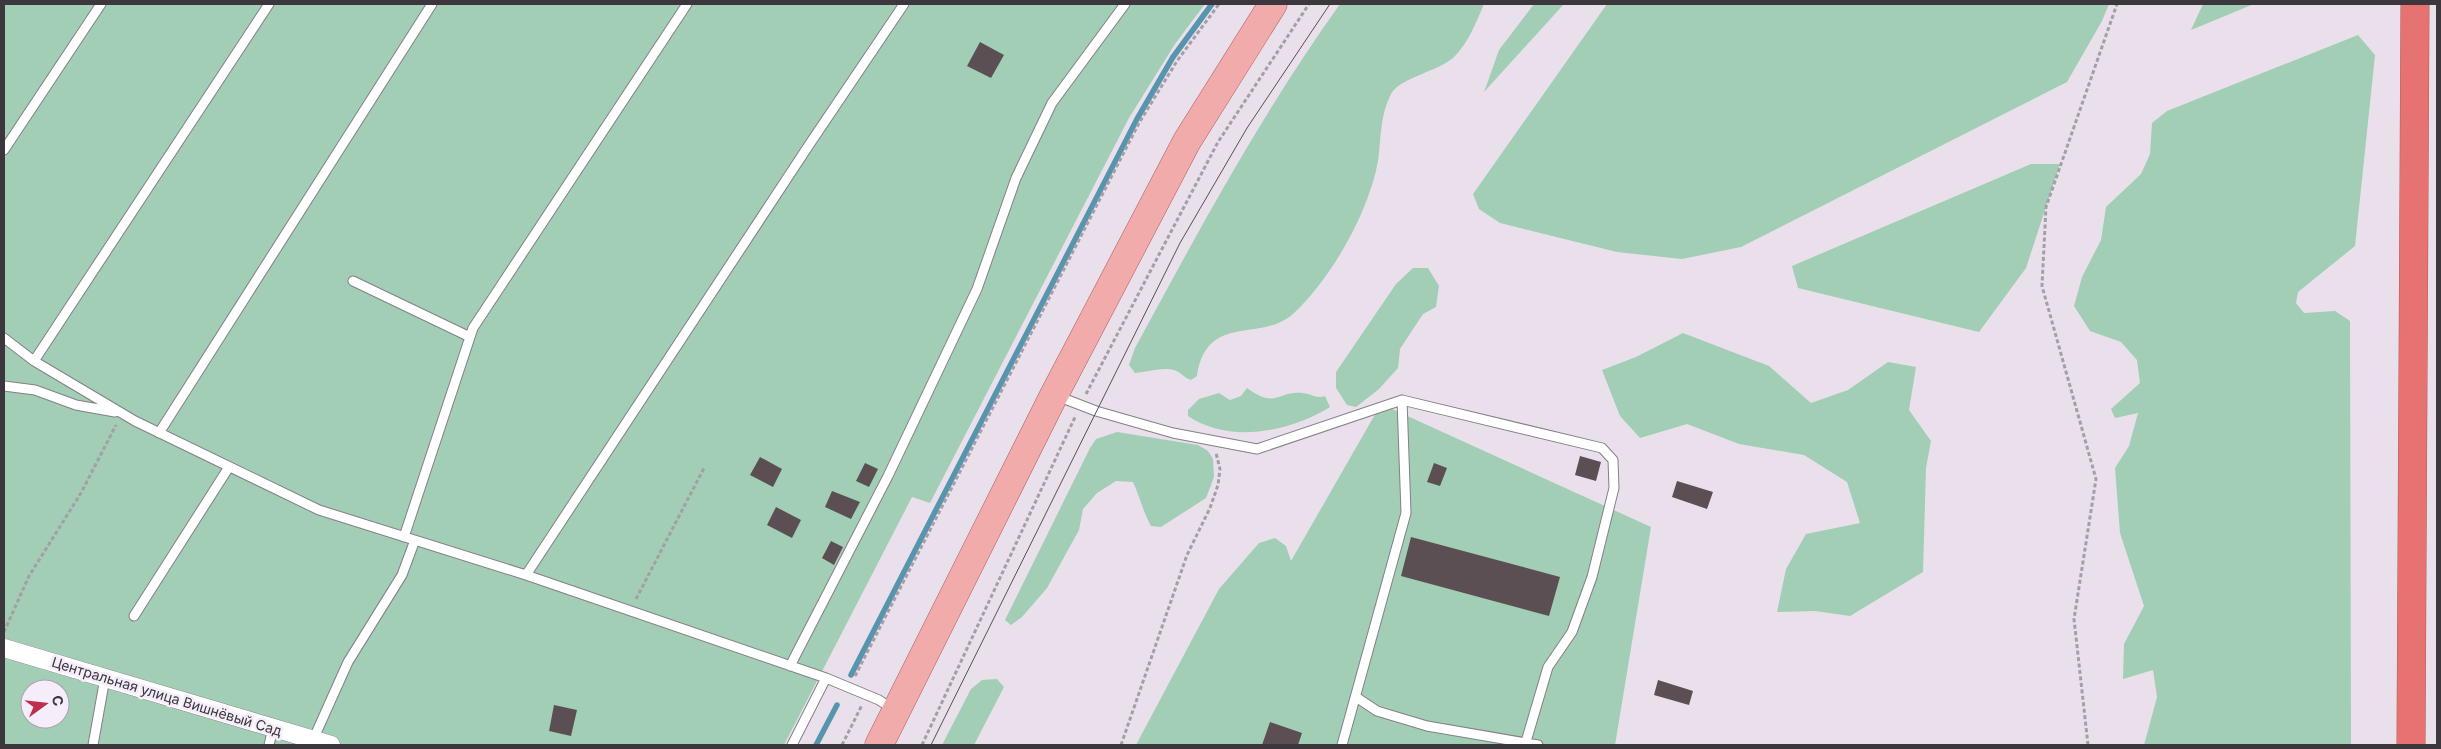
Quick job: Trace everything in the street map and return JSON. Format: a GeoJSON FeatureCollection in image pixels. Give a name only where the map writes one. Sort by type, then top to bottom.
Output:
{"type":"FeatureCollection","features":[{"type":"Feature","properties":{"kind":"highway"},"geometry":{"type":"LineString","coordinates":[[2411,745],[2415,4]]}},
{"type":"Feature","properties":{"kind":"main road"},"geometry":{"type":"LineString","coordinates":[[879,745],[1054,395],[1187,141],[1273,4]]}},
{"type":"Feature","properties":{"kind":"street","name":"Центральная улица Вишнёвый Сад"},"geometry":{"type":"LineString","coordinates":[[4,648],[330,745]]}},
{"type":"Feature","properties":{"kind":"lane"},"geometry":{"type":"LineString","coordinates":[[4,150],[101,4]]}},
{"type":"Feature","properties":{"kind":"lane"},"geometry":{"type":"LineString","coordinates":[[34,361],[270,4]]}},
{"type":"Feature","properties":{"kind":"lane"},"geometry":{"type":"LineString","coordinates":[[158,433],[432,4]]}},
{"type":"Feature","properties":{"kind":"lane"},"geometry":{"type":"LineString","coordinates":[[404,536],[473,328],[687,4]]}},
{"type":"Feature","properties":{"kind":"lane"},"geometry":{"type":"LineString","coordinates":[[526,575],[904,4]]}},
{"type":"Feature","properties":{"kind":"lane"},"geometry":{"type":"LineString","coordinates":[[790,666],[888,476],[973,298],[1016,178],[1052,104],[1125,4]]}},
{"type":"Feature","properties":{"kind":"lane"},"geometry":{"type":"LineString","coordinates":[[354,281],[470,337]]}},
{"type":"Feature","properties":{"kind":"lane"},"geometry":{"type":"LineString","coordinates":[[4,338],[34,361],[158,433],[319,510],[526,575],[826,678],[896,711]]}},
{"type":"Feature","properties":{"kind":"lane"},"geometry":{"type":"LineString","coordinates":[[4,386],[35,390],[76,405],[122,413]]}},
{"type":"Feature","properties":{"kind":"lane"},"geometry":{"type":"LineString","coordinates":[[1054,395],[1080,405],[1173,433],[1256,449],[1402,400],[1602,448],[1613,460],[1614,488],[1592,577],[1572,632],[1548,668],[1525,744]]}},
{"type":"Feature","properties":{"kind":"lane"},"geometry":{"type":"LineString","coordinates":[[1342,745],[1406,512],[1402,400]]}},
{"type":"Feature","properties":{"kind":"lane"},"geometry":{"type":"LineString","coordinates":[[134,616],[230,467]]}},
{"type":"Feature","properties":{"kind":"lane"},"geometry":{"type":"LineString","coordinates":[[312,740],[348,662],[402,575],[415,540]]}},
{"type":"Feature","properties":{"kind":"lane"},"geometry":{"type":"LineString","coordinates":[[93,745],[105,678]]}},
{"type":"Feature","properties":{"kind":"lane"},"geometry":{"type":"LineString","coordinates":[[792,745],[826,678]]}},
{"type":"Feature","properties":{"kind":"lane"},"geometry":{"type":"LineString","coordinates":[[1356,697],[1377,711],[1427,726],[1538,745]]}},
{"type":"Feature","properties":{"kind":"lane"},"geometry":{"type":"LineString","coordinates":[[268,745],[273,728]]}},
{"type":"Feature","properties":{"kind":"path"},"geometry":{"type":"LineString","coordinates":[[849,688],[1139,123],[1177,61],[1219,4]]}},
{"type":"Feature","properties":{"kind":"path"},"geometry":{"type":"LineString","coordinates":[[922,745],[1080,405],[1218,142],[1309,4]]}},
{"type":"Feature","properties":{"kind":"path"},"geometry":{"type":"LineString","coordinates":[[2088,745],[2074,619],[2096,479],[2042,286],[2046,207],[2117,4]]}},
{"type":"Feature","properties":{"kind":"path"},"geometry":{"type":"LineString","coordinates":[[4,632],[29,576],[81,493],[122,413]]}},
{"type":"Feature","properties":{"kind":"path"},"geometry":{"type":"LineString","coordinates":[[1121,745],[1187,555],[1210,508],[1218,484],[1220,469],[1212,441]]}},
{"type":"Feature","properties":{"kind":"path"},"geometry":{"type":"LineString","coordinates":[[630,611],[704,468]]}},
{"type":"Feature","properties":{"kind":"path"},"geometry":{"type":"LineString","coordinates":[[842,745],[867,696]]}},
{"type":"Feature","properties":{"kind":"green space"},"geometry":{"type":"Polygon","coordinates":[[[4,4],[1205,4],[1175,44],[1129,118],[930,503],[912,497],[784,745],[4,745],[4,4]]]}},
{"type":"Feature","properties":{"kind":"green space"},"geometry":{"type":"Polygon","coordinates":[[[1340,4],[1484,4],[1468,38],[1455,56],[1448,62],[1403,83],[1391,94],[1383,118],[1378,161],[1373,181],[1357,223],[1334,264],[1293,314],[1280,322],[1223,336],[1212,343],[1203,356],[1197,376],[1191,380],[1169,369],[1135,373],[1129,365],[1135,348],[1183,260],[1232,173],[1284,87],[1340,4]]]}},
{"type":"Feature","properties":{"kind":"green space"},"geometry":{"type":"Polygon","coordinates":[[[1534,4],[1564,4],[1484,92],[1499,50],[1534,4]]]}},
{"type":"Feature","properties":{"kind":"green space"},"geometry":{"type":"Polygon","coordinates":[[[1607,4],[2109,4],[2102,21],[2067,82],[1741,247],[1682,259],[1617,252],[1500,223],[1479,209],[1473,194],[1607,4]]]}},
{"type":"Feature","properties":{"kind":"green space"},"geometry":{"type":"Polygon","coordinates":[[[2203,4],[2254,4],[2191,30],[2203,4]]]}},
{"type":"Feature","properties":{"kind":"green space"},"geometry":{"type":"Polygon","coordinates":[[[2358,35],[2375,55],[2355,246],[2298,292],[2296,303],[2304,313],[2335,311],[2350,321],[2351,745],[2144,745],[2157,697],[2153,670],[2123,679],[2124,644],[2144,606],[2120,533],[2115,468],[2129,446],[2138,413],[2115,418],[2111,409],[2140,383],[2137,360],[2121,342],[2090,331],[2074,306],[2082,277],[2101,240],[2106,207],[2141,174],[2150,154],[2152,123],[2167,111],[2358,35]]]}},
{"type":"Feature","properties":{"kind":"green space"},"geometry":{"type":"Polygon","coordinates":[[[2031,164],[2060,164],[2026,268],[1979,332],[1798,288],[1792,266],[2031,164]]]}},
{"type":"Feature","properties":{"kind":"green space"},"geometry":{"type":"Polygon","coordinates":[[[1413,268],[1428,268],[1439,286],[1436,307],[1423,314],[1400,349],[1398,368],[1379,389],[1356,407],[1347,405],[1336,388],[1336,372],[1396,284],[1413,268]]]}},
{"type":"Feature","properties":{"kind":"green space"},"geometry":{"type":"Polygon","coordinates":[[[1683,333],[1769,366],[1811,403],[1848,390],[1888,362],[1916,367],[1909,410],[1931,441],[1926,468],[1923,572],[1850,616],[1815,611],[1777,612],[1786,569],[1806,534],[1860,523],[1847,482],[1804,455],[1739,444],[1687,424],[1640,438],[1620,416],[1602,370],[1636,357],[1683,333]]]}},
{"type":"Feature","properties":{"kind":"green space"},"geometry":{"type":"Polygon","coordinates":[[[1247,388],[1265,398],[1276,398],[1294,393],[1319,397],[1325,396],[1330,407],[1297,423],[1259,431],[1240,432],[1222,430],[1204,425],[1188,416],[1188,410],[1199,399],[1219,393],[1230,400],[1241,396],[1247,388]]]}},
{"type":"Feature","properties":{"kind":"green space"},"geometry":{"type":"Polygon","coordinates":[[[1381,404],[1651,527],[1615,745],[1136,745],[1219,589],[1259,543],[1275,538],[1286,546],[1291,561],[1381,404]]]}},
{"type":"Feature","properties":{"kind":"green space"},"geometry":{"type":"Polygon","coordinates":[[[1117,432],[1198,445],[1208,451],[1213,459],[1214,477],[1206,498],[1161,527],[1151,526],[1133,482],[1116,481],[1097,493],[1083,509],[1079,530],[1047,588],[1022,617],[1011,625],[1005,620],[1090,448],[1096,439],[1117,432]]]}},
{"type":"Feature","properties":{"kind":"green space"},"geometry":{"type":"Polygon","coordinates":[[[997,679],[1004,687],[974,745],[942,745],[971,689],[982,680],[997,679]]]}},
{"type":"Feature","properties":{"kind":"building"},"geometry":{"type":"Polygon","coordinates":[[[980,42],[1004,55],[991,78],[967,66],[980,42]]]}},
{"type":"Feature","properties":{"kind":"building"},"geometry":{"type":"Polygon","coordinates":[[[1580,456],[1601,462],[1596,481],[1575,475],[1580,456]]]}},
{"type":"Feature","properties":{"kind":"building"},"geometry":{"type":"Polygon","coordinates":[[[760,457],[782,469],[773,487],[750,475],[760,457]]]}},
{"type":"Feature","properties":{"kind":"building"},"geometry":{"type":"Polygon","coordinates":[[[865,463],[878,469],[869,487],[856,481],[865,463]]]}},
{"type":"Feature","properties":{"kind":"building"},"geometry":{"type":"Polygon","coordinates":[[[1434,463],[1447,468],[1440,486],[1427,482],[1434,463]]]}},
{"type":"Feature","properties":{"kind":"building"},"geometry":{"type":"Polygon","coordinates":[[[1677,481],[1713,492],[1707,509],[1672,497],[1677,481]]]}},
{"type":"Feature","properties":{"kind":"building"},"geometry":{"type":"Polygon","coordinates":[[[832,491],[860,502],[851,519],[825,507],[832,491]]]}},
{"type":"Feature","properties":{"kind":"building"},"geometry":{"type":"Polygon","coordinates":[[[776,507],[801,520],[792,538],[767,525],[776,507]]]}},
{"type":"Feature","properties":{"kind":"building"},"geometry":{"type":"Polygon","coordinates":[[[1411,537],[1560,577],[1549,616],[1401,576],[1411,537]]]}},
{"type":"Feature","properties":{"kind":"building"},"geometry":{"type":"Polygon","coordinates":[[[831,541],[843,547],[834,565],[822,558],[831,541]]]}},
{"type":"Feature","properties":{"kind":"building"},"geometry":{"type":"Polygon","coordinates":[[[1658,680],[1693,691],[1689,705],[1654,695],[1658,680]]]}},
{"type":"Feature","properties":{"kind":"building"},"geometry":{"type":"Polygon","coordinates":[[[554,705],[577,710],[571,736],[549,731],[554,705]]]}},
{"type":"Feature","properties":{"kind":"building"},"geometry":{"type":"Polygon","coordinates":[[[1270,722],[1302,733],[1298,745],[1262,745],[1270,722]]]}},
{"type":"Feature","properties":{"kind":"waterway"},"geometry":{"type":"LineString","coordinates":[[851,675],[1137,119],[1173,57],[1212,4]]}},
{"type":"Feature","properties":{"kind":"waterway"},"geometry":{"type":"LineString","coordinates":[[816,745],[837,705]]}},
{"type":"Feature","properties":{"kind":"tram line"},"geometry":{"type":"LineString","coordinates":[[931,745],[1180,243],[1247,128],[1330,4]]}}]}
